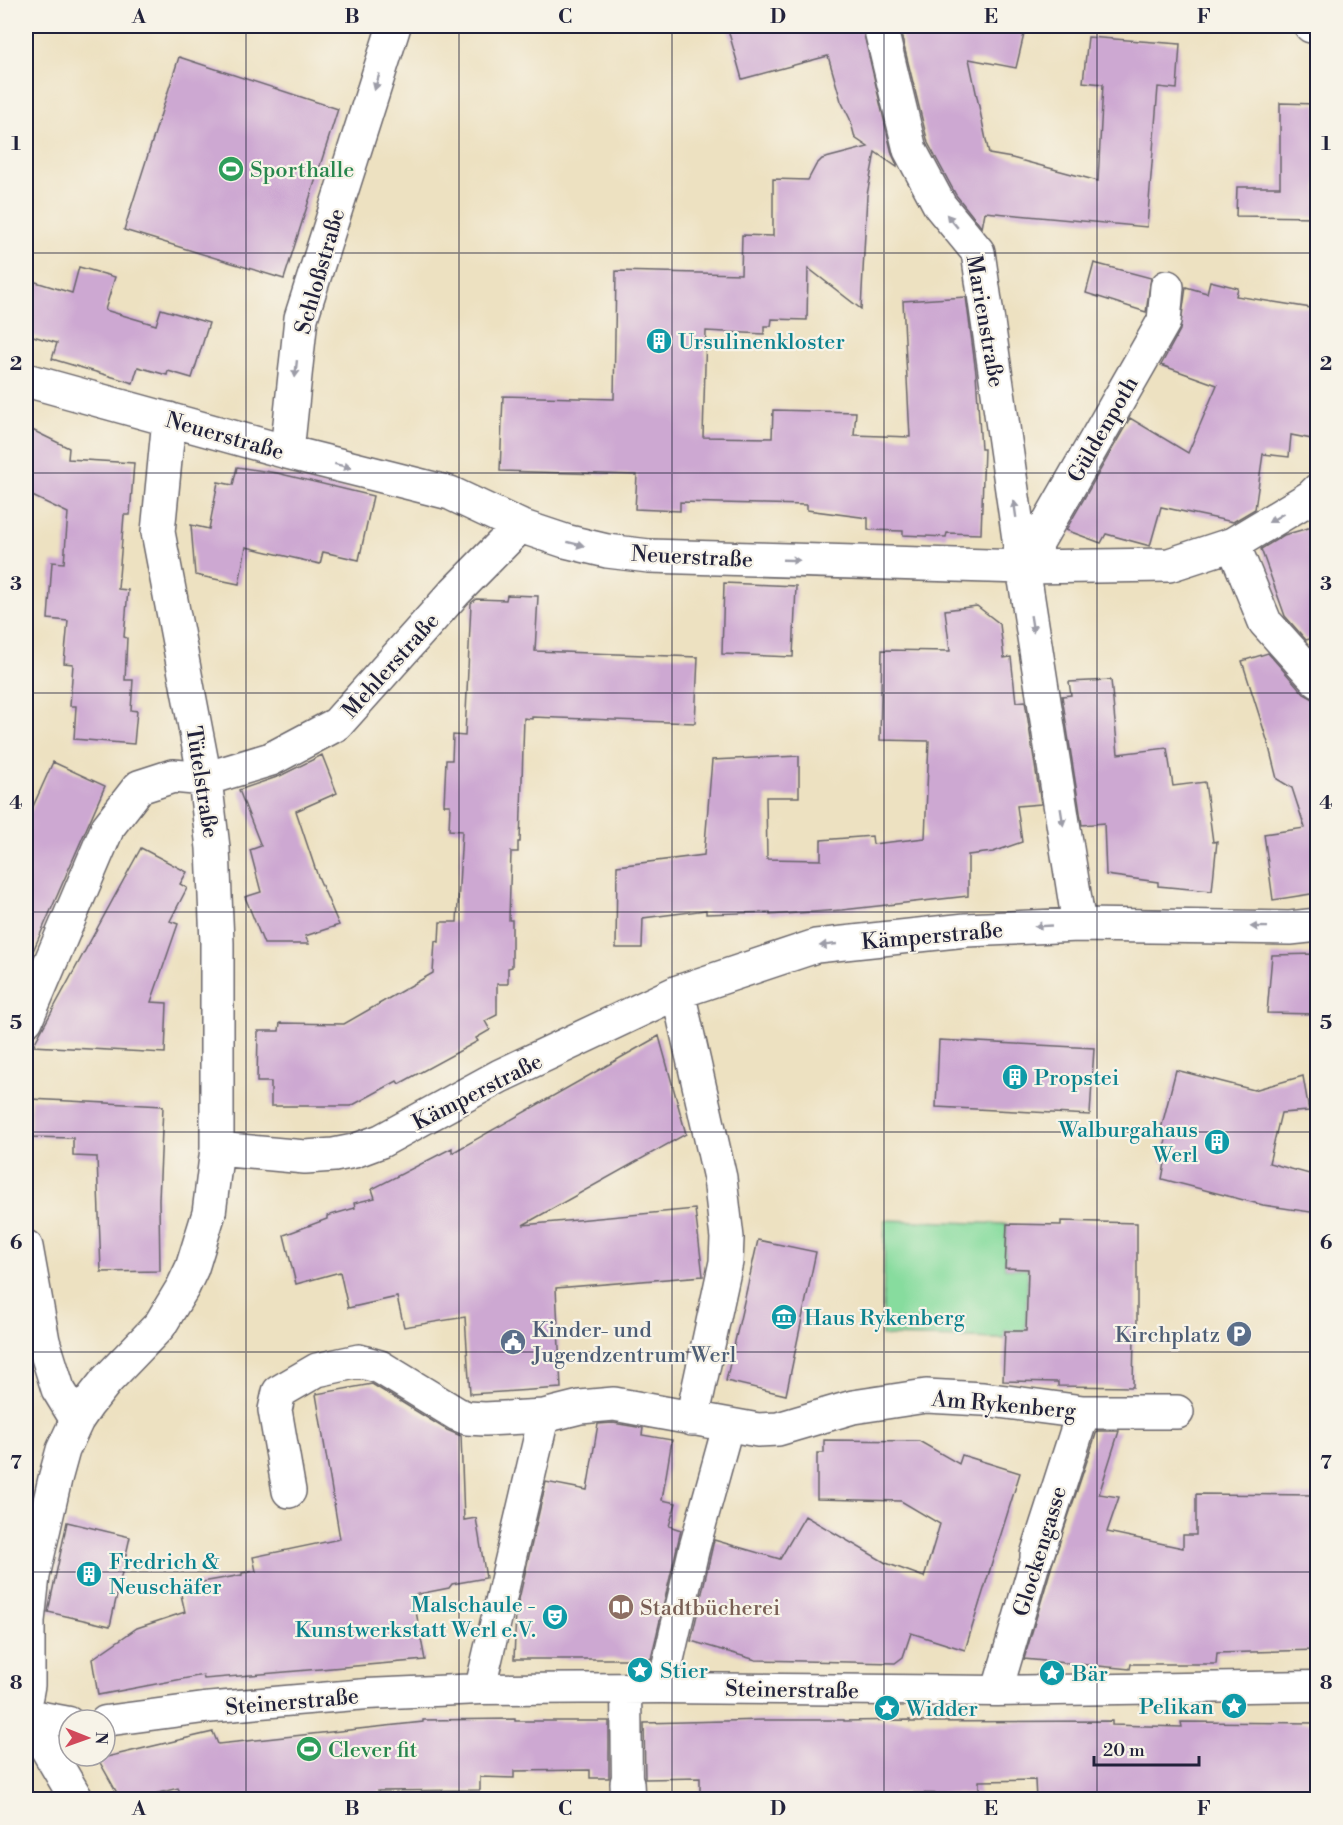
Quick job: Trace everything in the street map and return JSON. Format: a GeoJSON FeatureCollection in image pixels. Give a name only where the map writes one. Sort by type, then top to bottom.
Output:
{"type":"FeatureCollection","features":[{"type":"Feature","properties":{"kind":"street","name":"Schloßstraße"},"geometry":{"type":"LineString","coordinates":[[286,452],[301,318],[394,26]]}},
{"type":"Feature","properties":{"kind":"street","name":"Marienstraße"},"geometry":{"type":"LineString","coordinates":[[880,26],[910,150],[940,206],[978,252],[1023,567]]}},
{"type":"Feature","properties":{"kind":"street"},"geometry":{"type":"LineString","coordinates":[[1311,26],[1317,27]]}},
{"type":"Feature","properties":{"kind":"street","name":"Güldenpoth"},"geometry":{"type":"LineString","coordinates":[[1023,567],[1164,321],[1167,287]]}},
{"type":"Feature","properties":{"kind":"street","name":"Neuerstraße"},"geometry":{"type":"LineString","coordinates":[[26,380],[286,452],[450,493],[520,526],[565,541],[607,551],[649,556],[1023,567],[1169,565],[1233,544],[1311,497],[1317,490]]}},
{"type":"Feature","properties":{"kind":"street","name":"Tütelstraße"},"geometry":{"type":"LineString","coordinates":[[169,419],[158,532],[205,779],[213,848],[216,900],[217,1149]]}},
{"type":"Feature","properties":{"kind":"street","name":"Mehlerstraße"},"geometry":{"type":"LineString","coordinates":[[26,1020],[108,827],[139,786],[173,776],[205,779],[271,759],[337,724],[455,592],[520,526]]}},
{"type":"Feature","properties":{"kind":"street"},"geometry":{"type":"LineString","coordinates":[[1233,544],[1265,622],[1317,681]]}},
{"type":"Feature","properties":{"kind":"street"},"geometry":{"type":"LineString","coordinates":[[1023,567],[1079,925]]}},
{"type":"Feature","properties":{"kind":"street","name":"Kämperstraße"},"geometry":{"type":"LineString","coordinates":[[217,1149],[305,1157],[354,1151],[381,1141],[500,1076],[678,992],[816,946],[966,930],[1079,925],[1290,928],[1317,925]]}},
{"type":"Feature","properties":{"kind":"street"},"geometry":{"type":"LineString","coordinates":[[678,992],[720,1178],[727,1238],[726,1262],[692,1419]]}},
{"type":"Feature","properties":{"kind":"street"},"geometry":{"type":"LineString","coordinates":[[26,1696],[28,1685],[27,1620],[33,1576],[63,1450],[77,1420],[107,1380],[160,1325],[183,1287],[192,1268],[209,1213],[217,1149]]}},
{"type":"Feature","properties":{"kind":"street"},"geometry":{"type":"LineString","coordinates":[[26,1247],[43,1341],[58,1389],[77,1420]]}},
{"type":"Feature","properties":{"kind":"street","name":"Am Rykenberg"},"geometry":{"type":"LineString","coordinates":[[289,1491],[274,1410],[279,1392],[317,1370],[359,1361],[380,1367],[467,1418],[544,1416],[580,1407],[614,1404],[758,1430],[778,1429],[853,1407],[926,1396],[983,1399],[1083,1412],[1177,1412]]}},
{"type":"Feature","properties":{"kind":"street","name":"Glockengasse"},"geometry":{"type":"LineString","coordinates":[[997,1691],[1037,1555],[1083,1412]]}},
{"type":"Feature","properties":{"kind":"street"},"geometry":{"type":"LineString","coordinates":[[480,1689],[544,1416]]}},
{"type":"Feature","properties":{"kind":"street"},"geometry":{"type":"LineString","coordinates":[[662,1688],[694,1549],[728,1426]]}},
{"type":"Feature","properties":{"kind":"street","name":"Steinerstraße"},"geometry":{"type":"LineString","coordinates":[[117,1719],[204,1708],[368,1694],[480,1689],[997,1691],[1317,1686]]}},
{"type":"Feature","properties":{"kind":"street"},"geometry":{"type":"LineString","coordinates":[[626,1688],[628,1791]]}},
{"type":"Feature","properties":{"kind":"street"},"geometry":{"type":"LineString","coordinates":[[26,1714],[57,1720]]}},
{"type":"Feature","properties":{"kind":"street"},"geometry":{"type":"LineString","coordinates":[[26,1722],[46,1748],[77,1800]]}},
{"type":"Feature","properties":{"kind":"green space"},"geometry":{"type":"Polygon","coordinates":[[[885,1220],[1007,1224],[1005,1268],[1028,1269],[1026,1331],[1005,1331],[1005,1339],[882,1336],[885,1220]]]}},
{"type":"Feature","properties":{"kind":"building","name":"Ursulinenkloster"},"geometry":{"type":"Polygon","coordinates":[[[727,26],[862,26],[897,167],[875,152],[867,195],[861,309],[808,268],[807,320],[772,319],[771,326],[764,326],[764,334],[706,331],[703,437],[772,438],[773,410],[856,412],[854,435],[910,437],[903,301],[966,297],[976,373],[981,449],[984,449],[981,534],[947,533],[946,537],[903,535],[903,531],[868,530],[868,518],[807,510],[807,505],[680,502],[680,511],[635,509],[637,475],[500,471],[503,396],[614,399],[616,271],[741,274],[742,235],[773,236],[773,179],[808,180],[822,159],[868,147],[855,138],[828,56],[742,79],[727,26]]]}},
{"type":"Feature","properties":{"kind":"building"},"geometry":{"type":"Polygon","coordinates":[[[899,26],[1026,26],[1016,68],[969,59],[989,154],[1098,181],[1103,84],[1083,82],[1088,37],[1180,44],[1177,89],[1158,87],[1147,227],[985,212],[982,228],[956,195],[928,143],[899,26]]]}},
{"type":"Feature","properties":{"kind":"building","name":"Sporthalle"},"geometry":{"type":"Polygon","coordinates":[[[179,57],[338,109],[284,279],[124,230],[179,57]]]}},
{"type":"Feature","properties":{"kind":"building"},"geometry":{"type":"Polygon","coordinates":[[[1280,103],[1317,104],[1317,217],[1236,216],[1237,187],[1280,187],[1280,103]]]}},
{"type":"Feature","properties":{"kind":"building"},"geometry":{"type":"Polygon","coordinates":[[[1094,263],[1151,278],[1146,312],[1086,293],[1094,263]]]}},
{"type":"Feature","properties":{"kind":"building"},"geometry":{"type":"Polygon","coordinates":[[[79,267],[115,277],[105,310],[156,325],[161,309],[209,323],[192,378],[168,371],[167,375],[138,367],[133,383],[52,359],[57,343],[26,334],[26,279],[72,293],[79,267]]]}},
{"type":"Feature","properties":{"kind":"building"},"geometry":{"type":"Polygon","coordinates":[[[1210,281],[1238,288],[1236,296],[1317,309],[1317,440],[1291,435],[1289,457],[1263,454],[1255,509],[1233,522],[1161,507],[1150,546],[1106,534],[1101,543],[1066,530],[1130,418],[1188,453],[1217,385],[1161,365],[1180,330],[1186,287],[1207,293],[1210,281]]]}},
{"type":"Feature","properties":{"kind":"building"},"geometry":{"type":"Polygon","coordinates":[[[26,427],[69,448],[68,459],[134,463],[130,515],[124,515],[118,589],[128,590],[124,637],[127,638],[125,680],[133,680],[131,710],[137,711],[134,744],[74,739],[76,706],[70,706],[73,664],[64,663],[68,621],[48,619],[52,562],[64,563],[68,513],[26,493],[26,427]]]}},
{"type":"Feature","properties":{"kind":"building"},"geometry":{"type":"Polygon","coordinates":[[[237,467],[277,473],[373,496],[359,560],[323,552],[320,564],[246,547],[239,584],[195,575],[191,525],[209,529],[218,482],[233,485],[237,467]]]}},
{"type":"Feature","properties":{"kind":"building"},"geometry":{"type":"Polygon","coordinates":[[[1312,527],[1317,547],[1317,637],[1306,640],[1285,616],[1261,549],[1284,535],[1312,527]]]}},
{"type":"Feature","properties":{"kind":"building"},"geometry":{"type":"Polygon","coordinates":[[[724,583],[796,586],[793,657],[722,654],[724,583]]]}},
{"type":"Feature","properties":{"kind":"building"},"geometry":{"type":"Polygon","coordinates":[[[507,595],[538,596],[535,651],[698,657],[695,723],[524,718],[520,842],[518,842],[518,852],[511,852],[509,920],[512,920],[512,967],[508,968],[508,984],[497,984],[497,1015],[485,1021],[490,1030],[476,1038],[478,1041],[399,1084],[397,1081],[351,1106],[271,1106],[271,1082],[257,1082],[258,1031],[279,1031],[280,1023],[344,1024],[433,973],[435,941],[439,942],[440,922],[457,922],[462,831],[449,830],[450,805],[444,805],[446,760],[452,760],[453,735],[465,736],[471,603],[476,599],[506,600],[507,595]]]}},
{"type":"Feature","properties":{"kind":"building"},"geometry":{"type":"Polygon","coordinates":[[[977,606],[1000,624],[1004,658],[1011,657],[1016,702],[1025,701],[1041,804],[1017,806],[1022,842],[993,852],[968,855],[968,896],[842,910],[770,915],[770,912],[706,914],[706,910],[643,918],[642,948],[616,948],[617,866],[704,855],[712,760],[799,756],[799,797],[766,797],[767,859],[821,860],[821,840],[872,836],[873,844],[925,838],[929,741],[880,740],[882,650],[950,651],[945,610],[977,606]]]}},
{"type":"Feature","properties":{"kind":"building"},"geometry":{"type":"Polygon","coordinates":[[[1268,653],[1304,694],[1317,701],[1317,893],[1273,900],[1264,834],[1305,828],[1292,788],[1277,779],[1242,661],[1268,653]]]}},
{"type":"Feature","properties":{"kind":"building"},"geometry":{"type":"Polygon","coordinates":[[[1111,680],[1118,754],[1167,748],[1173,786],[1205,782],[1213,842],[1217,841],[1212,891],[1158,886],[1158,882],[1106,875],[1104,823],[1082,825],[1062,696],[1071,695],[1069,682],[1111,680]]]}},
{"type":"Feature","properties":{"kind":"building"},"geometry":{"type":"Polygon","coordinates":[[[322,755],[337,793],[296,811],[317,874],[339,925],[305,936],[309,944],[264,944],[245,897],[261,892],[250,850],[261,846],[239,790],[280,776],[322,755]]]}},
{"type":"Feature","properties":{"kind":"building"},"geometry":{"type":"Polygon","coordinates":[[[53,762],[105,786],[26,967],[26,822],[53,762]]]}},
{"type":"Feature","properties":{"kind":"building"},"geometry":{"type":"Polygon","coordinates":[[[141,848],[187,872],[180,884],[187,888],[170,921],[178,924],[151,1002],[167,1003],[165,1053],[33,1046],[141,848]]]}},
{"type":"Feature","properties":{"kind":"building"},"geometry":{"type":"Polygon","coordinates":[[[1317,954],[1317,1014],[1267,1013],[1272,955],[1317,954]]]}},
{"type":"Feature","properties":{"kind":"building"},"geometry":{"type":"Polygon","coordinates":[[[659,1036],[686,1134],[523,1225],[695,1209],[703,1276],[556,1288],[561,1388],[470,1394],[465,1317],[404,1327],[397,1297],[348,1308],[340,1272],[296,1284],[284,1235],[327,1219],[327,1216],[355,1208],[354,1203],[375,1198],[372,1189],[452,1148],[452,1153],[659,1036]]]}},
{"type":"Feature","properties":{"kind":"building","name":"Propstei"},"geometry":{"type":"Polygon","coordinates":[[[939,1040],[1094,1048],[1090,1115],[936,1107],[939,1040]]]}},
{"type":"Feature","properties":{"kind":"building","name":"Walburgahaus Werl"},"geometry":{"type":"Polygon","coordinates":[[[1176,1070],[1254,1090],[1303,1076],[1309,1111],[1281,1113],[1269,1163],[1317,1176],[1317,1213],[1263,1205],[1162,1179],[1165,1163],[1161,1162],[1167,1135],[1160,1133],[1176,1070]]]}},
{"type":"Feature","properties":{"kind":"building"},"geometry":{"type":"Polygon","coordinates":[[[31,1099],[163,1106],[159,1200],[160,1271],[101,1272],[97,1157],[73,1156],[73,1138],[30,1137],[31,1099]]]}},
{"type":"Feature","properties":{"kind":"building"},"geometry":{"type":"Polygon","coordinates":[[[1061,1221],[1137,1223],[1137,1334],[1134,1334],[1133,1387],[1058,1386],[1058,1382],[1003,1381],[1005,1331],[1026,1331],[1028,1269],[1005,1268],[1007,1224],[1061,1225],[1061,1221]]]}},
{"type":"Feature","properties":{"kind":"building","name":"Haus Rykenberg"},"geometry":{"type":"Polygon","coordinates":[[[758,1240],[816,1252],[786,1395],[726,1381],[758,1240]]]}},
{"type":"Feature","properties":{"kind":"building"},"geometry":{"type":"Polygon","coordinates":[[[372,1384],[447,1430],[461,1436],[464,1520],[476,1518],[486,1578],[452,1584],[449,1588],[413,1595],[425,1660],[204,1679],[203,1675],[98,1695],[92,1659],[137,1628],[185,1612],[179,1586],[256,1571],[253,1557],[340,1539],[316,1394],[372,1384]]]}},
{"type":"Feature","properties":{"kind":"building"},"geometry":{"type":"Polygon","coordinates":[[[613,1423],[643,1428],[642,1435],[672,1440],[662,1500],[676,1503],[669,1526],[681,1530],[651,1659],[514,1659],[516,1612],[546,1482],[587,1490],[598,1424],[613,1423]]]}},
{"type":"Feature","properties":{"kind":"building"},"geometry":{"type":"Polygon","coordinates":[[[1097,1431],[1119,1431],[1099,1494],[1119,1497],[1107,1532],[1183,1548],[1183,1535],[1196,1535],[1196,1494],[1317,1495],[1317,1650],[1217,1653],[1216,1664],[1131,1664],[1130,1669],[1024,1659],[1052,1565],[1097,1431]]]}},
{"type":"Feature","properties":{"kind":"building"},"geometry":{"type":"Polygon","coordinates":[[[824,1440],[919,1441],[959,1464],[962,1455],[1020,1473],[965,1650],[911,1633],[903,1657],[895,1663],[756,1660],[691,1641],[714,1540],[780,1559],[805,1516],[886,1563],[924,1577],[940,1524],[901,1501],[817,1499],[817,1453],[824,1453],[824,1440]]]}},
{"type":"Feature","properties":{"kind":"building","name":"Fredrich & Neuschäfer"},"geometry":{"type":"Polygon","coordinates":[[[67,1522],[130,1537],[110,1626],[48,1612],[67,1522]]]}},
{"type":"Feature","properties":{"kind":"building"},"geometry":{"type":"Polygon","coordinates":[[[423,1720],[609,1721],[609,1778],[590,1778],[590,1770],[514,1771],[514,1778],[480,1777],[480,1790],[378,1791],[379,1800],[184,1800],[178,1788],[130,1800],[121,1800],[103,1768],[117,1768],[117,1755],[213,1732],[218,1744],[423,1722],[423,1720]]]}},
{"type":"Feature","properties":{"kind":"building"},"geometry":{"type":"Polygon","coordinates":[[[765,1720],[1112,1721],[1112,1725],[1182,1727],[1181,1722],[1317,1723],[1317,1800],[1036,1800],[1035,1780],[979,1781],[979,1794],[893,1793],[893,1800],[700,1800],[700,1778],[645,1779],[644,1723],[765,1720]]]}},
{"type":"Feature","properties":{"kind":"place","name":"Sporthalle"},"geometry":{"type":"Point","coordinates":[231,169]}},
{"type":"Feature","properties":{"kind":"place","name":"Ursulinenkloster"},"geometry":{"type":"Point","coordinates":[659,341]}},
{"type":"Feature","properties":{"kind":"place","name":"Propstei"},"geometry":{"type":"Point","coordinates":[1015,1077]}},
{"type":"Feature","properties":{"kind":"place","name":"Walburgahaus Werl"},"geometry":{"type":"Point","coordinates":[1217,1142]}},
{"type":"Feature","properties":{"kind":"place","name":"Haus Rykenberg"},"geometry":{"type":"Point","coordinates":[784,1317]}},
{"type":"Feature","properties":{"kind":"place","name":"Kirchplatz"},"geometry":{"type":"Point","coordinates":[1239,1334]}},
{"type":"Feature","properties":{"kind":"place","name":"Kinder- und Jugendzentrum Werl"},"geometry":{"type":"Point","coordinates":[513,1342]}},
{"type":"Feature","properties":{"kind":"place","name":"Fredrich & Neuschäfer"},"geometry":{"type":"Point","coordinates":[89,1574]}},
{"type":"Feature","properties":{"kind":"place","name":"Stadtbücherei"},"geometry":{"type":"Point","coordinates":[621,1607]}},
{"type":"Feature","properties":{"kind":"place","name":"Malschaule - Kunstwerkstatt Werl e.V."},"geometry":{"type":"Point","coordinates":[555,1617]}},
{"type":"Feature","properties":{"kind":"place","name":"Stier"},"geometry":{"type":"Point","coordinates":[640,1670]}},
{"type":"Feature","properties":{"kind":"place","name":"Bär"},"geometry":{"type":"Point","coordinates":[1052,1673]}},
{"type":"Feature","properties":{"kind":"place","name":"Pelikan"},"geometry":{"type":"Point","coordinates":[1234,1706]}},
{"type":"Feature","properties":{"kind":"place","name":"Widder"},"geometry":{"type":"Point","coordinates":[887,1708]}},
{"type":"Feature","properties":{"kind":"place","name":"Clever fit"},"geometry":{"type":"Point","coordinates":[309,1749]}}]}
